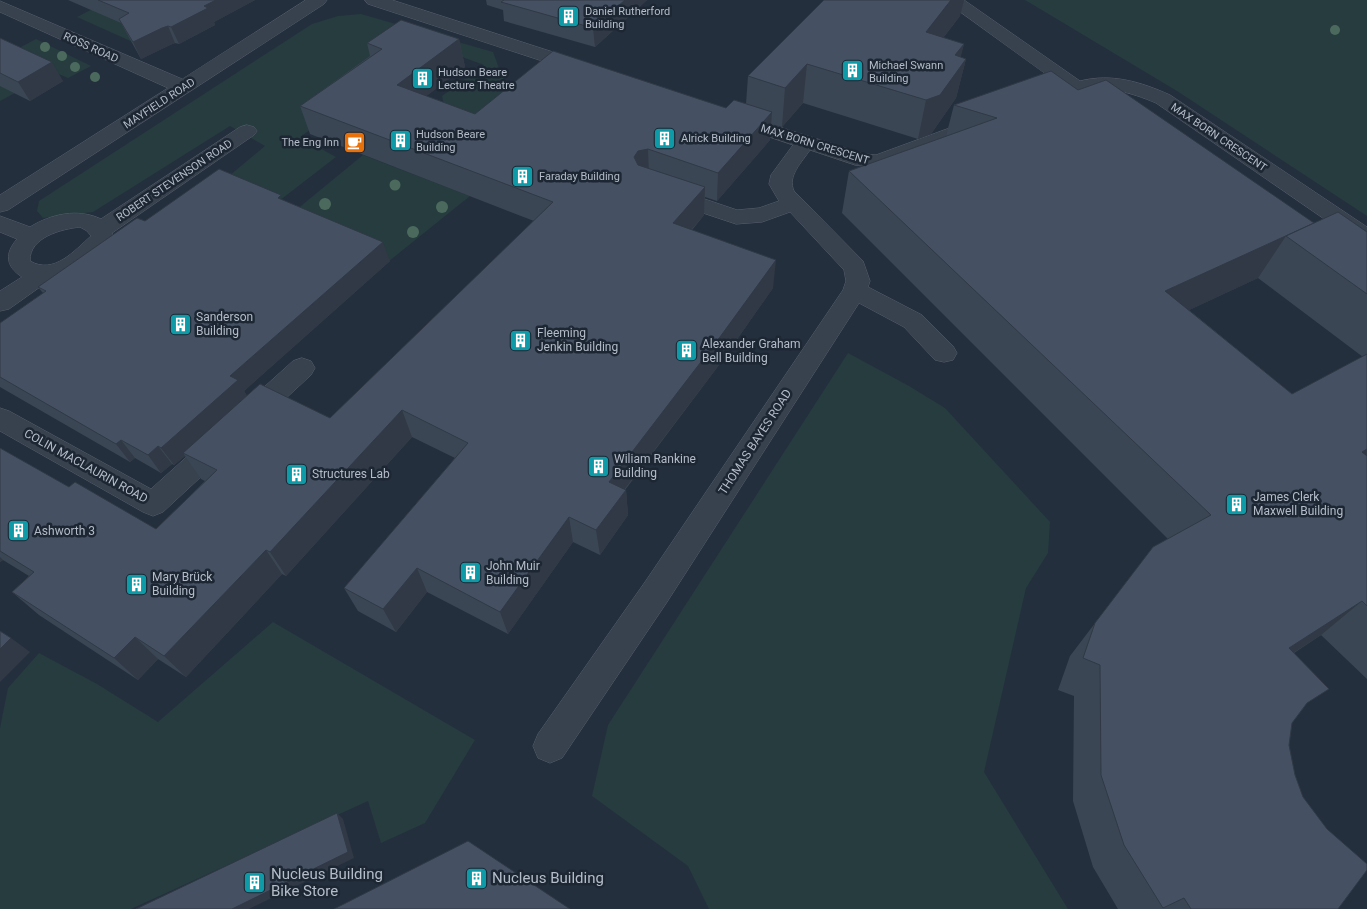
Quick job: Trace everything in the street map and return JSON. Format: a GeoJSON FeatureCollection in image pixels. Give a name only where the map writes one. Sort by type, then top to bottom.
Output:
{"type":"FeatureCollection","features":[{"type":"Feature","properties":{"kind":"street","name":"MAYFIELD ROAD"},"geometry":{"type":"LineString","coordinates":[[0,205],[318,0]]}},
{"type":"Feature","properties":{"kind":"street"},"geometry":{"type":"LineString","coordinates":[[374,0],[600,74]]}},
{"type":"Feature","properties":{"kind":"street"},"geometry":{"type":"LineString","coordinates":[[953,0],[1076,86]]}},
{"type":"Feature","properties":{"kind":"street","name":"ROSS ROAD"},"geometry":{"type":"LineString","coordinates":[[0,6],[183,87]]}},
{"type":"Feature","properties":{"kind":"street","name":"MAX BORN CRESCENT"},"geometry":{"type":"LineString","coordinates":[[720,114],[805,143],[862,160],[878,162],[1076,86],[1112,83],[1145,90],[1164,99],[1367,238]]}},
{"type":"Feature","properties":{"kind":"street","name":"ROBERT STEVENSON ROAD"},"geometry":{"type":"LineString","coordinates":[[0,303],[42,274],[57,272],[80,257],[103,238],[101,230],[247,131]]}},
{"type":"Feature","properties":{"kind":"street"},"geometry":{"type":"LineString","coordinates":[[805,143],[782,176],[780,184],[786,194],[855,267],[858,281],[855,291],[913,321],[944,353]]}},
{"type":"Feature","properties":{"kind":"street"},"geometry":{"type":"LineString","coordinates":[[648,186],[736,217],[762,215],[794,203]]}},
{"type":"Feature","properties":{"kind":"street"},"geometry":{"type":"LineString","coordinates":[[42,274],[23,269],[18,264],[16,257],[20,247],[31,236],[49,226],[70,221],[92,223],[101,230]]}},
{"type":"Feature","properties":{"kind":"street"},"geometry":{"type":"LineString","coordinates":[[0,224],[31,236]]}},
{"type":"Feature","properties":{"kind":"street","name":"THOMAS BAYES ROAD"},"geometry":{"type":"LineString","coordinates":[[550,746],[656,592],[855,291]]}},
{"type":"Feature","properties":{"kind":"street","name":"COLIN MACLAURIN ROAD"},"geometry":{"type":"LineString","coordinates":[[0,418],[153,504],[302,368]]}},
{"type":"Feature","properties":{"kind":"green space"},"geometry":{"type":"Polygon","coordinates":[[[110,0],[136,0],[169,44],[155,52],[77,17],[110,0]]]}},
{"type":"Feature","properties":{"kind":"green space"},"geometry":{"type":"Polygon","coordinates":[[[1025,0],[1367,0],[1367,216],[1177,91],[1025,0]]]}},
{"type":"Feature","properties":{"kind":"green space"},"geometry":{"type":"Polygon","coordinates":[[[361,14],[493,52],[511,100],[482,123],[446,114],[442,96],[484,65],[410,38],[378,82],[300,137],[336,157],[279,201],[223,181],[265,146],[230,126],[93,212],[43,218],[37,211],[39,201],[312,24],[338,16],[361,14]]]}},
{"type":"Feature","properties":{"kind":"green space"},"geometry":{"type":"Polygon","coordinates":[[[36,39],[91,66],[68,78],[54,72],[0,101],[0,50],[8,54],[36,39]]]}},
{"type":"Feature","properties":{"kind":"green space"},"geometry":{"type":"Polygon","coordinates":[[[363,155],[470,196],[389,261],[290,215],[363,155]]]}},
{"type":"Feature","properties":{"kind":"green space"},"geometry":{"type":"Polygon","coordinates":[[[848,353],[945,408],[1050,522],[1048,553],[1026,588],[984,772],[1068,909],[709,909],[688,866],[592,796],[608,725],[848,353]]]}},
{"type":"Feature","properties":{"kind":"green space"},"geometry":{"type":"Polygon","coordinates":[[[273,622],[475,740],[425,823],[381,843],[368,801],[131,909],[0,909],[0,728],[8,688],[39,653],[97,684],[158,722],[273,622]]]}},
{"type":"Feature","properties":{"kind":"building"},"geometry":{"type":"Polygon","coordinates":[[[98,0],[216,0],[204,6],[208,8],[171,27],[162,28],[133,42],[119,19],[129,13],[98,0]]]}},
{"type":"Feature","properties":{"kind":"building"},"geometry":{"type":"Polygon","coordinates":[[[504,0],[625,0],[593,28],[501,2],[504,0]]]}},
{"type":"Feature","properties":{"kind":"building"},"geometry":{"type":"Polygon","coordinates":[[[824,0],[951,0],[926,32],[964,44],[955,55],[966,59],[940,95],[926,100],[807,64],[785,88],[748,76],[824,0]]]}},
{"type":"Feature","properties":{"kind":"building"},"geometry":{"type":"Polygon","coordinates":[[[401,20],[459,39],[397,85],[475,114],[553,51],[726,108],[734,100],[772,112],[718,173],[648,149],[638,151],[634,157],[638,165],[705,187],[673,223],[776,260],[720,337],[609,482],[626,490],[596,530],[569,517],[500,612],[417,568],[383,609],[344,588],[468,443],[402,410],[270,552],[266,550],[164,656],[135,637],[114,658],[12,592],[34,572],[0,551],[0,448],[69,487],[75,482],[156,529],[217,470],[183,453],[260,384],[330,418],[553,202],[300,106],[382,49],[367,43],[401,20]]]}},
{"type":"Feature","properties":{"kind":"building"},"geometry":{"type":"Polygon","coordinates":[[[0,38],[52,62],[18,82],[0,73],[0,38]]]}},
{"type":"Feature","properties":{"kind":"building","name":"James Clerk Maxwell Building"},"geometry":{"type":"Polygon","coordinates":[[[1051,71],[1078,90],[1106,80],[1314,223],[1165,291],[1292,394],[1367,354],[1367,449],[1362,452],[1367,456],[1367,606],[1362,601],[1289,648],[1329,689],[1307,703],[1292,723],[1289,745],[1295,775],[1303,797],[1327,829],[1367,864],[1367,870],[1338,909],[1191,909],[1184,898],[1163,908],[1124,845],[1101,775],[1100,665],[1083,658],[1095,623],[1153,547],[1211,515],[849,171],[997,118],[954,105],[1051,71]]]}},
{"type":"Feature","properties":{"kind":"building","name":"Sanderson Building"},"geometry":{"type":"Polygon","coordinates":[[[219,169],[281,195],[278,198],[383,242],[230,376],[238,380],[161,448],[158,446],[148,455],[121,440],[116,444],[0,377],[0,323],[46,291],[38,287],[137,218],[145,221],[219,169]]]}},
{"type":"Feature","properties":{"kind":"building"},"geometry":{"type":"Polygon","coordinates":[[[1338,212],[1367,232],[1367,294],[1286,236],[1338,212]]]}},
{"type":"Feature","properties":{"kind":"building"},"geometry":{"type":"Polygon","coordinates":[[[0,631],[11,638],[0,649],[0,631]]]}},
{"type":"Feature","properties":{"kind":"building","name":"Nucleus Building Bike Store"},"geometry":{"type":"Polygon","coordinates":[[[337,813],[348,852],[232,909],[136,909],[337,813]]]}},
{"type":"Feature","properties":{"kind":"building"},"geometry":{"type":"Polygon","coordinates":[[[468,841],[570,909],[334,909],[468,841]]]}},
{"type":"Feature","properties":{"kind":"place","name":"Daniel Rutherford Building"},"geometry":{"type":"Point","coordinates":[569,17]}},
{"type":"Feature","properties":{"kind":"place","name":"Michael Swann Building"},"geometry":{"type":"Point","coordinates":[853,71]}},
{"type":"Feature","properties":{"kind":"place","name":"Hudson Beare Lecture Theatre"},"geometry":{"type":"Point","coordinates":[422,78]}},
{"type":"Feature","properties":{"kind":"place","name":"Alrick Building"},"geometry":{"type":"Point","coordinates":[665,138]}},
{"type":"Feature","properties":{"kind":"place","name":"Hudson Beare Building"},"geometry":{"type":"Point","coordinates":[400,140]}},
{"type":"Feature","properties":{"kind":"place","name":"The Eng Inn"},"geometry":{"type":"Point","coordinates":[355,142]}},
{"type":"Feature","properties":{"kind":"place","name":"Faraday Building"},"geometry":{"type":"Point","coordinates":[523,176]}},
{"type":"Feature","properties":{"kind":"place","name":"Sanderson Building"},"geometry":{"type":"Point","coordinates":[180,324]}},
{"type":"Feature","properties":{"kind":"place","name":"Fleeming Jenkin Building"},"geometry":{"type":"Point","coordinates":[521,340]}},
{"type":"Feature","properties":{"kind":"place","name":"Alexander Graham Bell Building"},"geometry":{"type":"Point","coordinates":[686,351]}},
{"type":"Feature","properties":{"kind":"place","name":"Wiliam Rankine Building"},"geometry":{"type":"Point","coordinates":[598,466]}},
{"type":"Feature","properties":{"kind":"place","name":"Structures Lab"},"geometry":{"type":"Point","coordinates":[296,474]}},
{"type":"Feature","properties":{"kind":"place","name":"James Clerk Maxwell Building"},"geometry":{"type":"Point","coordinates":[1237,504]}},
{"type":"Feature","properties":{"kind":"place","name":"Ashworth 3"},"geometry":{"type":"Point","coordinates":[18,531]}},
{"type":"Feature","properties":{"kind":"place","name":"John Muir Building"},"geometry":{"type":"Point","coordinates":[470,573]}},
{"type":"Feature","properties":{"kind":"place","name":"Mary Brück Building"},"geometry":{"type":"Point","coordinates":[136,584]}},
{"type":"Feature","properties":{"kind":"place","name":"Nucleus Building"},"geometry":{"type":"Point","coordinates":[476,878]}},
{"type":"Feature","properties":{"kind":"place","name":"Nucleus Building Bike Store"},"geometry":{"type":"Point","coordinates":[255,883]}}]}
